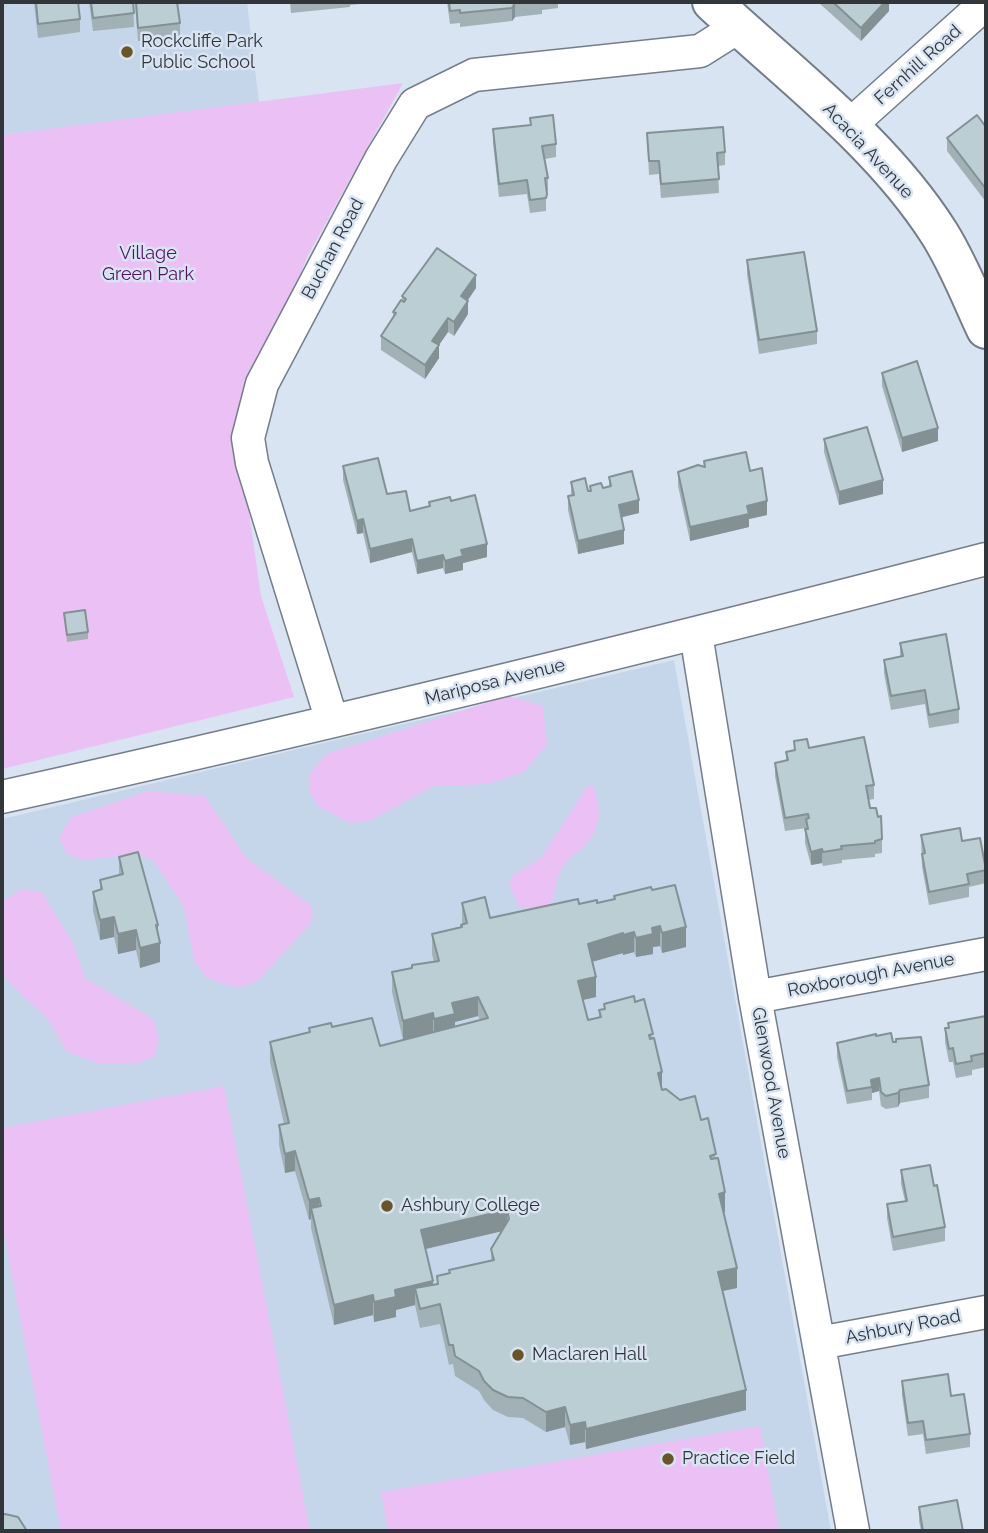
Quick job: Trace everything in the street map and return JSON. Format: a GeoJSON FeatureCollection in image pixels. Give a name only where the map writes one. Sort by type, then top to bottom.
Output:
{"type":"FeatureCollection","features":[{"type":"Feature","properties":{"kind":"street","name":"Fernhill Road"},"geometry":{"type":"LineString","coordinates":[[849,126],[986,3]]}},
{"type":"Feature","properties":{"kind":"street","name":"Acacia Avenue"},"geometry":{"type":"LineString","coordinates":[[725,14],[849,126],[907,190],[939,233],[986,329]]}},
{"type":"Feature","properties":{"kind":"street","name":"Buchan Road"},"geometry":{"type":"LineString","coordinates":[[332,721],[252,463],[248,438],[262,384],[381,159],[415,104],[474,75],[700,51],[725,14]]}},
{"type":"Feature","properties":{"kind":"street","name":"Mariposa Avenue"},"geometry":{"type":"LineString","coordinates":[[2,796],[696,634],[986,559]]}},
{"type":"Feature","properties":{"kind":"street","name":"Glenwood Avenue"},"geometry":{"type":"LineString","coordinates":[[696,634],[755,997],[853,1531]]}},
{"type":"Feature","properties":{"kind":"street","name":"Roxborough Avenue"},"geometry":{"type":"LineString","coordinates":[[755,997],[986,954]]}},
{"type":"Feature","properties":{"kind":"street","name":"Ashbury Road"},"geometry":{"type":"LineString","coordinates":[[819,1343],[986,1311]]}},
{"type":"Feature","properties":{"kind":"shaded area","name":"Rockcliffe Park Public School"},"geometry":{"type":"Polygon","coordinates":[[[2,2],[247,2],[259,103],[2,135],[2,2]]]}},
{"type":"Feature","properties":{"kind":"shaded area","name":"Ashbury College"},"geometry":{"type":"Polygon","coordinates":[[[674,660],[831,1531],[2,1531],[2,819],[674,660]]]}},
{"type":"Feature","properties":{"kind":"green space","name":"Village Green Park"},"geometry":{"type":"Polygon","coordinates":[[[403,83],[307,257],[238,435],[261,596],[294,697],[2,769],[2,135],[403,83]]]}},
{"type":"Feature","properties":{"kind":"green space"},"geometry":{"type":"Polygon","coordinates":[[[508,696],[543,706],[547,744],[524,772],[488,784],[434,786],[369,821],[351,823],[319,807],[309,792],[309,774],[326,754],[508,696]]]}},
{"type":"Feature","properties":{"kind":"green space"},"geometry":{"type":"Polygon","coordinates":[[[588,785],[593,786],[599,808],[598,823],[592,836],[560,871],[552,903],[539,909],[519,907],[510,886],[511,876],[540,859],[588,785]]]}},
{"type":"Feature","properties":{"kind":"green space"},"geometry":{"type":"Polygon","coordinates":[[[148,791],[205,796],[246,858],[312,906],[311,923],[258,981],[240,987],[222,984],[206,977],[194,961],[184,907],[154,861],[137,854],[83,860],[67,854],[59,838],[71,817],[148,791]]]}},
{"type":"Feature","properties":{"kind":"green space"},"geometry":{"type":"Polygon","coordinates":[[[22,889],[42,892],[72,942],[85,978],[153,1019],[159,1039],[154,1057],[136,1064],[100,1064],[67,1052],[48,1019],[6,980],[2,965],[2,902],[22,889]]]}},
{"type":"Feature","properties":{"kind":"green space"},"geometry":{"type":"Polygon","coordinates":[[[224,1086],[310,1531],[61,1531],[2,1223],[2,1128],[224,1086]]]}},
{"type":"Feature","properties":{"kind":"green space","name":"Practice Field"},"geometry":{"type":"Polygon","coordinates":[[[760,1426],[779,1531],[388,1531],[381,1492],[760,1426]]]}},
{"type":"Feature","properties":{"kind":"building"},"geometry":{"type":"Polygon","coordinates":[[[36,2],[78,2],[80,19],[38,24],[36,2]]]}},
{"type":"Feature","properties":{"kind":"building"},"geometry":{"type":"Polygon","coordinates":[[[91,2],[133,2],[134,13],[93,18],[91,2]]]}},
{"type":"Feature","properties":{"kind":"building"},"geometry":{"type":"Polygon","coordinates":[[[136,2],[177,2],[180,23],[138,28],[136,2]]]}},
{"type":"Feature","properties":{"kind":"building"},"geometry":{"type":"Polygon","coordinates":[[[449,2],[529,2],[515,3],[512,8],[460,13],[460,10],[450,11],[449,2]]]}},
{"type":"Feature","properties":{"kind":"building"},"geometry":{"type":"Polygon","coordinates":[[[833,2],[885,2],[861,28],[833,2]]]}},
{"type":"Feature","properties":{"kind":"building"},"geometry":{"type":"Polygon","coordinates":[[[553,115],[556,144],[542,146],[548,178],[545,178],[546,198],[530,200],[527,180],[499,184],[493,129],[531,125],[530,118],[553,115]]]}},
{"type":"Feature","properties":{"kind":"building"},"geometry":{"type":"Polygon","coordinates":[[[977,115],[986,127],[986,189],[947,138],[977,115]]]}},
{"type":"Feature","properties":{"kind":"building"},"geometry":{"type":"Polygon","coordinates":[[[723,127],[725,152],[717,153],[719,179],[661,184],[659,161],[649,161],[647,133],[723,127]]]}},
{"type":"Feature","properties":{"kind":"building"},"geometry":{"type":"Polygon","coordinates":[[[437,248],[476,275],[461,296],[468,301],[454,322],[448,318],[432,341],[439,345],[425,365],[381,336],[401,300],[404,302],[406,299],[402,296],[437,248]]]}},
{"type":"Feature","properties":{"kind":"building"},"geometry":{"type":"Polygon","coordinates":[[[804,252],[817,331],[759,340],[747,260],[804,252]]]}},
{"type":"Feature","properties":{"kind":"building"},"geometry":{"type":"Polygon","coordinates":[[[917,361],[938,428],[902,438],[882,373],[917,361]]]}},
{"type":"Feature","properties":{"kind":"building"},"geometry":{"type":"Polygon","coordinates":[[[867,427],[883,480],[839,492],[824,439],[867,427]]]}},
{"type":"Feature","properties":{"kind":"building"},"geometry":{"type":"Polygon","coordinates":[[[746,452],[750,471],[762,468],[767,501],[747,506],[749,514],[690,527],[678,472],[698,465],[705,467],[704,461],[746,452]]]}},
{"type":"Feature","properties":{"kind":"building"},"geometry":{"type":"Polygon","coordinates":[[[378,458],[387,494],[406,491],[410,511],[430,506],[429,502],[450,497],[451,501],[475,495],[487,544],[461,550],[463,556],[445,561],[443,555],[417,561],[412,539],[370,549],[363,519],[357,521],[343,466],[378,458]]]}},
{"type":"Feature","properties":{"kind":"building"},"geometry":{"type":"Polygon","coordinates":[[[632,471],[639,500],[619,505],[624,530],[578,541],[568,496],[574,495],[571,482],[585,478],[588,491],[591,491],[590,486],[601,483],[603,488],[611,486],[609,477],[632,471]]]}},
{"type":"Feature","properties":{"kind":"building"},"geometry":{"type":"Polygon","coordinates":[[[85,610],[88,632],[67,635],[64,613],[85,610]]]}},
{"type":"Feature","properties":{"kind":"building"},"geometry":{"type":"Polygon","coordinates":[[[946,634],[959,709],[929,715],[925,690],[891,696],[884,660],[903,656],[900,643],[946,634]]]}},
{"type":"Feature","properties":{"kind":"building"},"geometry":{"type":"Polygon","coordinates":[[[864,737],[874,785],[866,786],[870,808],[876,808],[878,817],[881,816],[882,839],[875,843],[811,852],[805,829],[808,829],[808,814],[785,818],[775,763],[788,760],[786,752],[795,750],[794,741],[807,739],[809,748],[864,737]]]}},
{"type":"Feature","properties":{"kind":"building"},"geometry":{"type":"Polygon","coordinates":[[[960,828],[962,841],[980,838],[986,870],[967,874],[969,884],[929,892],[921,835],[960,828]]]}},
{"type":"Feature","properties":{"kind":"building"},"geometry":{"type":"Polygon","coordinates":[[[138,852],[158,925],[160,943],[140,948],[136,930],[118,934],[114,917],[100,920],[93,892],[102,889],[100,880],[123,874],[119,857],[138,852]]]}},
{"type":"Feature","properties":{"kind":"building","name":"Ashbury College"},"geometry":{"type":"Polygon","coordinates":[[[675,885],[686,927],[662,933],[660,926],[652,928],[653,934],[636,938],[634,932],[623,933],[588,944],[596,977],[578,981],[588,1020],[601,1017],[599,1010],[605,1009],[604,1004],[634,996],[635,1002],[644,999],[653,1034],[649,1035],[650,1039],[654,1038],[662,1072],[658,1073],[662,1090],[666,1089],[680,1100],[695,1096],[701,1120],[708,1118],[716,1154],[710,1156],[711,1159],[718,1158],[725,1192],[719,1194],[737,1268],[718,1272],[746,1390],[586,1429],[585,1422],[570,1425],[565,1407],[546,1412],[523,1398],[508,1397],[493,1390],[479,1371],[455,1356],[453,1345],[449,1345],[440,1304],[420,1309],[415,1288],[438,1284],[437,1276],[450,1273],[449,1270],[494,1260],[491,1249],[509,1219],[507,1210],[421,1230],[433,1281],[395,1290],[396,1297],[374,1302],[373,1295],[334,1305],[311,1208],[321,1206],[319,1198],[309,1200],[295,1151],[285,1154],[279,1125],[289,1123],[270,1042],[310,1032],[309,1028],[331,1023],[332,1027],[372,1018],[380,1046],[488,1018],[478,997],[452,1003],[455,1014],[434,1019],[433,1013],[403,1021],[392,972],[412,968],[412,965],[439,961],[432,934],[462,927],[461,925],[467,923],[462,903],[485,897],[490,918],[578,899],[579,904],[597,900],[597,903],[651,887],[652,890],[675,885]]]}},
{"type":"Feature","properties":{"kind":"building"},"geometry":{"type":"Polygon","coordinates":[[[986,1016],[986,1053],[971,1056],[972,1061],[956,1064],[953,1048],[949,1049],[945,1028],[949,1028],[948,1023],[986,1016]]]}},
{"type":"Feature","properties":{"kind":"building"},"geometry":{"type":"Polygon","coordinates":[[[891,1033],[893,1042],[896,1042],[896,1039],[921,1037],[929,1085],[900,1090],[886,1096],[881,1092],[879,1078],[871,1080],[872,1087],[847,1091],[837,1043],[891,1033]]]}},
{"type":"Feature","properties":{"kind":"building"},"geometry":{"type":"Polygon","coordinates":[[[930,1165],[934,1186],[937,1185],[945,1227],[893,1237],[887,1204],[907,1201],[901,1170],[930,1165]]]}},
{"type":"Feature","properties":{"kind":"building"},"geometry":{"type":"Polygon","coordinates":[[[948,1374],[951,1396],[964,1394],[970,1434],[926,1440],[923,1421],[908,1423],[902,1381],[948,1374]]]}},
{"type":"Feature","properties":{"kind":"building"},"geometry":{"type":"Polygon","coordinates":[[[957,1500],[963,1531],[923,1531],[919,1507],[957,1500]]]}},
{"type":"Feature","properties":{"kind":"building"},"geometry":{"type":"Polygon","coordinates":[[[2,1515],[18,1517],[27,1531],[2,1531],[2,1515]]]}},
{"type":"Feature","properties":{"kind":"place","name":"Rockcliffe Park Public School"},"geometry":{"type":"Point","coordinates":[127,52]}},
{"type":"Feature","properties":{"kind":"place","name":"Ashbury College"},"geometry":{"type":"Point","coordinates":[387,1206]}},
{"type":"Feature","properties":{"kind":"place","name":"Maclaren Hall"},"geometry":{"type":"Point","coordinates":[518,1355]}},
{"type":"Feature","properties":{"kind":"place","name":"Practice Field"},"geometry":{"type":"Point","coordinates":[668,1459]}}]}
